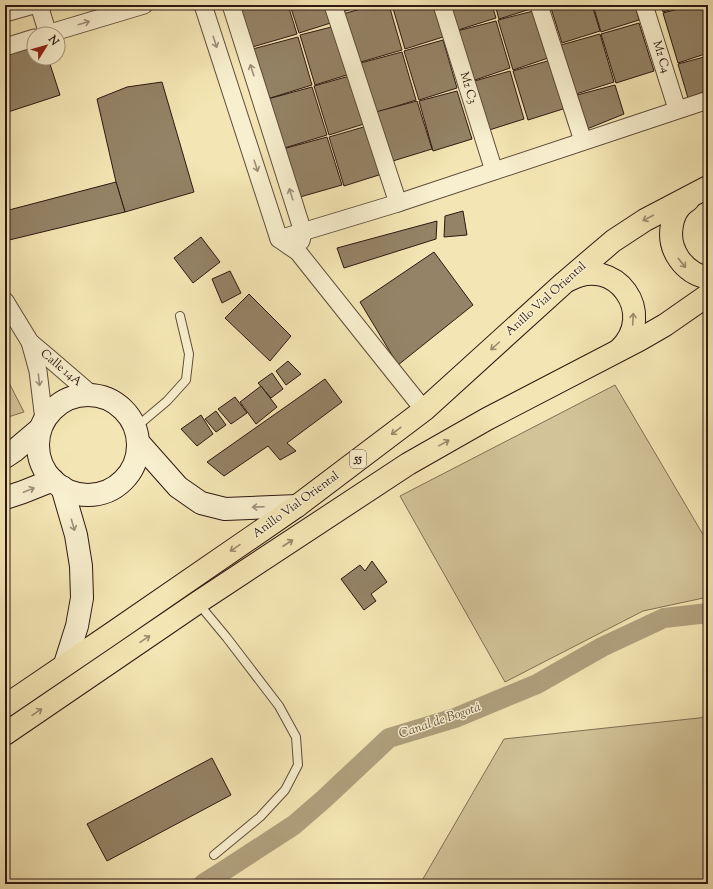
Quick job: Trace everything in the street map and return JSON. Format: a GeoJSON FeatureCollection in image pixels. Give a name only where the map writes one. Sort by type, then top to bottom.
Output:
{"type":"FeatureCollection","features":[{"type":"Feature","properties":{"kind":"highway"},"geometry":{"type":"LineString","coordinates":[[701,190],[679,208],[673,218],[671,240],[674,250],[687,268],[696,274],[708,278]]}},
{"type":"Feature","properties":{"kind":"highway","name":"Anillo Vial Oriental"},"geometry":{"type":"LineString","coordinates":[[5,706],[297,506],[424,410],[565,282],[613,241],[646,220],[701,190]]}},
{"type":"Feature","properties":{"kind":"highway"},"geometry":{"type":"LineString","coordinates":[[565,282],[583,274],[592,273],[611,278],[626,291],[634,309],[633,328],[624,346],[616,352]]}},
{"type":"Feature","properties":{"kind":"highway","name":"Anillo Vial Oriental"},"geometry":{"type":"LineString","coordinates":[[5,734],[197,603],[408,464],[488,419],[665,325],[708,296]]}},
{"type":"Feature","properties":{"kind":"street"},"geometry":{"type":"LineString","coordinates":[[5,13],[33,5]]}},
{"type":"Feature","properties":{"kind":"street"},"geometry":{"type":"LineString","coordinates":[[39,5],[45,26]]}},
{"type":"Feature","properties":{"kind":"street"},"geometry":{"type":"LineString","coordinates":[[66,28],[144,5]]}},
{"type":"Feature","properties":{"kind":"street"},"geometry":{"type":"LineString","coordinates":[[203,5],[280,239],[298,252],[424,410]]}},
{"type":"Feature","properties":{"kind":"street"},"geometry":{"type":"LineString","coordinates":[[231,5],[303,232],[298,252]]}},
{"type":"Feature","properties":{"kind":"street"},"geometry":{"type":"LineString","coordinates":[[333,5],[398,202]]}},
{"type":"Feature","properties":{"kind":"street","name":"Mz C3"},"geometry":{"type":"LineString","coordinates":[[442,5],[494,171]]}},
{"type":"Feature","properties":{"kind":"street"},"geometry":{"type":"LineString","coordinates":[[539,5],[583,141]]}},
{"type":"Feature","properties":{"kind":"street","name":"Mz C4"},"geometry":{"type":"LineString","coordinates":[[644,5],[677,109]]}},
{"type":"Feature","properties":{"kind":"street"},"geometry":{"type":"LineString","coordinates":[[5,47],[26,40]]}},
{"type":"Feature","properties":{"kind":"street"},"geometry":{"type":"LineString","coordinates":[[280,239],[494,171],[677,109],[708,100]]}},
{"type":"Feature","properties":{"kind":"street","name":"Calle 14A"},"geometry":{"type":"LineString","coordinates":[[5,301],[30,342],[38,371],[42,425]]}},
{"type":"Feature","properties":{"kind":"street","name":"Calle 14A"},"geometry":{"type":"LineString","coordinates":[[30,342],[92,395]]}},
{"type":"Feature","properties":{"kind":"street"},"geometry":{"type":"LineString","coordinates":[[5,457],[14,451],[42,425],[53,409],[65,401],[78,396],[92,395],[106,398],[119,405],[129,416],[137,436],[178,487],[201,503],[225,510],[297,506]]}},
{"type":"Feature","properties":{"kind":"street"},"geometry":{"type":"LineString","coordinates":[[42,425],[38,443],[40,456],[44,469],[57,484],[76,534],[81,566],[82,598],[78,626],[65,664]]}},
{"type":"Feature","properties":{"kind":"street"},"geometry":{"type":"LineString","coordinates":[[5,498],[57,484],[76,494],[92,495],[107,492],[121,484],[131,472],[137,457],[137,436]]}},
{"type":"Feature","properties":{"kind":"lane"},"geometry":{"type":"LineString","coordinates":[[137,436],[186,380],[190,354],[180,316]]}},
{"type":"Feature","properties":{"kind":"lane"},"geometry":{"type":"LineString","coordinates":[[197,603],[227,638],[279,706],[296,737],[298,765],[285,790],[260,818],[214,855]]}},
{"type":"Feature","properties":{"kind":"shaded area"},"geometry":{"type":"Polygon","coordinates":[[[5,375],[24,412],[5,418],[5,375]]]}},
{"type":"Feature","properties":{"kind":"shaded area"},"geometry":{"type":"Polygon","coordinates":[[[615,385],[708,543],[708,597],[643,611],[505,682],[400,496],[615,385]]]}},
{"type":"Feature","properties":{"kind":"shaded area"},"geometry":{"type":"Polygon","coordinates":[[[708,717],[708,884],[420,884],[504,739],[708,717]]]}},
{"type":"Feature","properties":{"kind":"building"},"geometry":{"type":"Polygon","coordinates":[[[236,5],[288,5],[297,34],[249,48],[236,5]]]}},
{"type":"Feature","properties":{"kind":"building"},"geometry":{"type":"Polygon","coordinates":[[[290,5],[332,5],[337,21],[299,33],[290,5]]]}},
{"type":"Feature","properties":{"kind":"building"},"geometry":{"type":"Polygon","coordinates":[[[336,5],[365,5],[339,13],[336,5]]]}},
{"type":"Feature","properties":{"kind":"building"},"geometry":{"type":"Polygon","coordinates":[[[375,5],[389,5],[402,50],[354,64],[339,15],[375,5]]]}},
{"type":"Feature","properties":{"kind":"building"},"geometry":{"type":"Polygon","coordinates":[[[392,5],[433,5],[443,37],[405,49],[392,5]]]}},
{"type":"Feature","properties":{"kind":"building"},"geometry":{"type":"Polygon","coordinates":[[[450,5],[492,5],[496,18],[458,30],[450,5]]]}},
{"type":"Feature","properties":{"kind":"building"},"geometry":{"type":"Polygon","coordinates":[[[495,5],[537,5],[537,7],[499,19],[495,5]]]}},
{"type":"Feature","properties":{"kind":"building"},"geometry":{"type":"Polygon","coordinates":[[[550,5],[592,5],[600,31],[562,43],[550,5]]]}},
{"type":"Feature","properties":{"kind":"building"},"geometry":{"type":"Polygon","coordinates":[[[593,5],[635,5],[639,20],[601,32],[593,5]]]}},
{"type":"Feature","properties":{"kind":"building"},"geometry":{"type":"Polygon","coordinates":[[[661,5],[685,5],[663,12],[661,5]]]}},
{"type":"Feature","properties":{"kind":"building"},"geometry":{"type":"Polygon","coordinates":[[[693,5],[702,5],[708,24],[708,53],[678,63],[663,13],[693,5]]]}},
{"type":"Feature","properties":{"kind":"building"},"geometry":{"type":"Polygon","coordinates":[[[704,5],[708,5],[708,20],[704,5]]]}},
{"type":"Feature","properties":{"kind":"building"},"geometry":{"type":"Polygon","coordinates":[[[537,10],[551,57],[513,70],[498,20],[537,10]]]}},
{"type":"Feature","properties":{"kind":"building"},"geometry":{"type":"Polygon","coordinates":[[[496,21],[510,68],[472,81],[457,31],[496,21]]]}},
{"type":"Feature","properties":{"kind":"building"},"geometry":{"type":"Polygon","coordinates":[[[639,23],[654,71],[616,83],[601,34],[639,23]]]}},
{"type":"Feature","properties":{"kind":"building"},"geometry":{"type":"Polygon","coordinates":[[[339,25],[353,73],[315,85],[300,35],[339,25]]]}},
{"type":"Feature","properties":{"kind":"building"},"geometry":{"type":"Polygon","coordinates":[[[600,34],[614,82],[576,94],[561,45],[600,34]]]}},
{"type":"Feature","properties":{"kind":"building"},"geometry":{"type":"Polygon","coordinates":[[[298,37],[312,85],[264,100],[249,50],[298,37]]]}},
{"type":"Feature","properties":{"kind":"building"},"geometry":{"type":"Polygon","coordinates":[[[443,40],[457,88],[419,100],[404,51],[443,40]]]}},
{"type":"Feature","properties":{"kind":"building"},"geometry":{"type":"Polygon","coordinates":[[[26,44],[26,66],[51,66],[60,95],[5,113],[5,50],[26,44]]]}},
{"type":"Feature","properties":{"kind":"building"},"geometry":{"type":"Polygon","coordinates":[[[402,52],[416,100],[368,115],[353,65],[402,52]]]}},
{"type":"Feature","properties":{"kind":"building"},"geometry":{"type":"Polygon","coordinates":[[[708,56],[708,90],[688,98],[678,64],[708,56]]]}},
{"type":"Feature","properties":{"kind":"building"},"geometry":{"type":"Polygon","coordinates":[[[551,60],[566,108],[528,120],[513,71],[551,60]]]}},
{"type":"Feature","properties":{"kind":"building"},"geometry":{"type":"Polygon","coordinates":[[[510,71],[524,119],[486,131],[471,82],[510,71]]]}},
{"type":"Feature","properties":{"kind":"building"},"geometry":{"type":"Polygon","coordinates":[[[353,75],[367,123],[329,135],[314,86],[353,75]]]}},
{"type":"Feature","properties":{"kind":"building"},"geometry":{"type":"Polygon","coordinates":[[[162,82],[194,192],[125,212],[116,182],[97,99],[127,87],[162,82]]]}},
{"type":"Feature","properties":{"kind":"building"},"geometry":{"type":"Polygon","coordinates":[[[615,85],[624,114],[587,129],[577,95],[615,85]]]}},
{"type":"Feature","properties":{"kind":"building"},"geometry":{"type":"Polygon","coordinates":[[[312,87],[327,135],[278,150],[264,100],[312,87]]]}},
{"type":"Feature","properties":{"kind":"building"},"geometry":{"type":"Polygon","coordinates":[[[457,91],[472,139],[433,151],[419,101],[457,91]]]}},
{"type":"Feature","properties":{"kind":"building"},"geometry":{"type":"Polygon","coordinates":[[[417,101],[432,149],[383,164],[368,114],[417,101]]]}},
{"type":"Feature","properties":{"kind":"building"},"geometry":{"type":"Polygon","coordinates":[[[367,126],[382,174],[344,186],[329,137],[367,126]]]}},
{"type":"Feature","properties":{"kind":"building"},"geometry":{"type":"Polygon","coordinates":[[[327,137],[342,185],[293,199],[279,150],[327,137]]]}},
{"type":"Feature","properties":{"kind":"building"},"geometry":{"type":"Polygon","coordinates":[[[5,172],[8,184],[5,185],[5,172]]]}},
{"type":"Feature","properties":{"kind":"building"},"geometry":{"type":"Polygon","coordinates":[[[116,182],[125,212],[5,241],[5,211],[116,182]]]}},
{"type":"Feature","properties":{"kind":"building"},"geometry":{"type":"Polygon","coordinates":[[[463,211],[467,235],[444,237],[445,216],[463,211]]]}},
{"type":"Feature","properties":{"kind":"building"},"geometry":{"type":"Polygon","coordinates":[[[437,221],[436,239],[344,268],[337,248],[437,221]]]}},
{"type":"Feature","properties":{"kind":"building"},"geometry":{"type":"Polygon","coordinates":[[[201,237],[220,262],[193,283],[174,258],[201,237]]]}},
{"type":"Feature","properties":{"kind":"building"},"geometry":{"type":"Polygon","coordinates":[[[434,252],[473,305],[398,365],[360,302],[434,252]]]}},
{"type":"Feature","properties":{"kind":"building"},"geometry":{"type":"Polygon","coordinates":[[[230,271],[241,293],[222,303],[212,279],[230,271]]]}},
{"type":"Feature","properties":{"kind":"building"},"geometry":{"type":"Polygon","coordinates":[[[249,294],[291,336],[270,361],[225,318],[249,294]]]}},
{"type":"Feature","properties":{"kind":"building"},"geometry":{"type":"Polygon","coordinates":[[[288,361],[301,374],[286,385],[276,371],[288,361]]]}},
{"type":"Feature","properties":{"kind":"building"},"geometry":{"type":"Polygon","coordinates":[[[272,373],[283,389],[271,398],[258,383],[272,373]]]}},
{"type":"Feature","properties":{"kind":"building"},"geometry":{"type":"Polygon","coordinates":[[[325,379],[342,402],[287,443],[296,451],[280,460],[268,446],[224,476],[207,462],[325,379]]]}},
{"type":"Feature","properties":{"kind":"building"},"geometry":{"type":"Polygon","coordinates":[[[261,386],[277,407],[256,424],[240,402],[261,386]]]}},
{"type":"Feature","properties":{"kind":"building"},"geometry":{"type":"Polygon","coordinates":[[[235,397],[247,413],[231,424],[218,409],[235,397]]]}},
{"type":"Feature","properties":{"kind":"building"},"geometry":{"type":"Polygon","coordinates":[[[216,411],[226,425],[216,432],[205,419],[216,411]]]}},
{"type":"Feature","properties":{"kind":"building"},"geometry":{"type":"Polygon","coordinates":[[[201,415],[213,434],[197,446],[181,429],[201,415]]]}},
{"type":"Feature","properties":{"kind":"building"},"geometry":{"type":"Polygon","coordinates":[[[372,561],[387,582],[371,594],[376,601],[364,610],[341,579],[360,565],[365,571],[372,561]]]}},
{"type":"Feature","properties":{"kind":"building"},"geometry":{"type":"Polygon","coordinates":[[[212,758],[231,795],[107,861],[87,824],[212,758]]]}},
{"type":"Feature","properties":{"kind":"waterway","name":"Canal de Bogotá"},"geometry":{"type":"LineString","coordinates":[[203,884],[294,825],[389,738],[455,718],[537,684],[602,647],[664,618],[708,613]]}}]}
